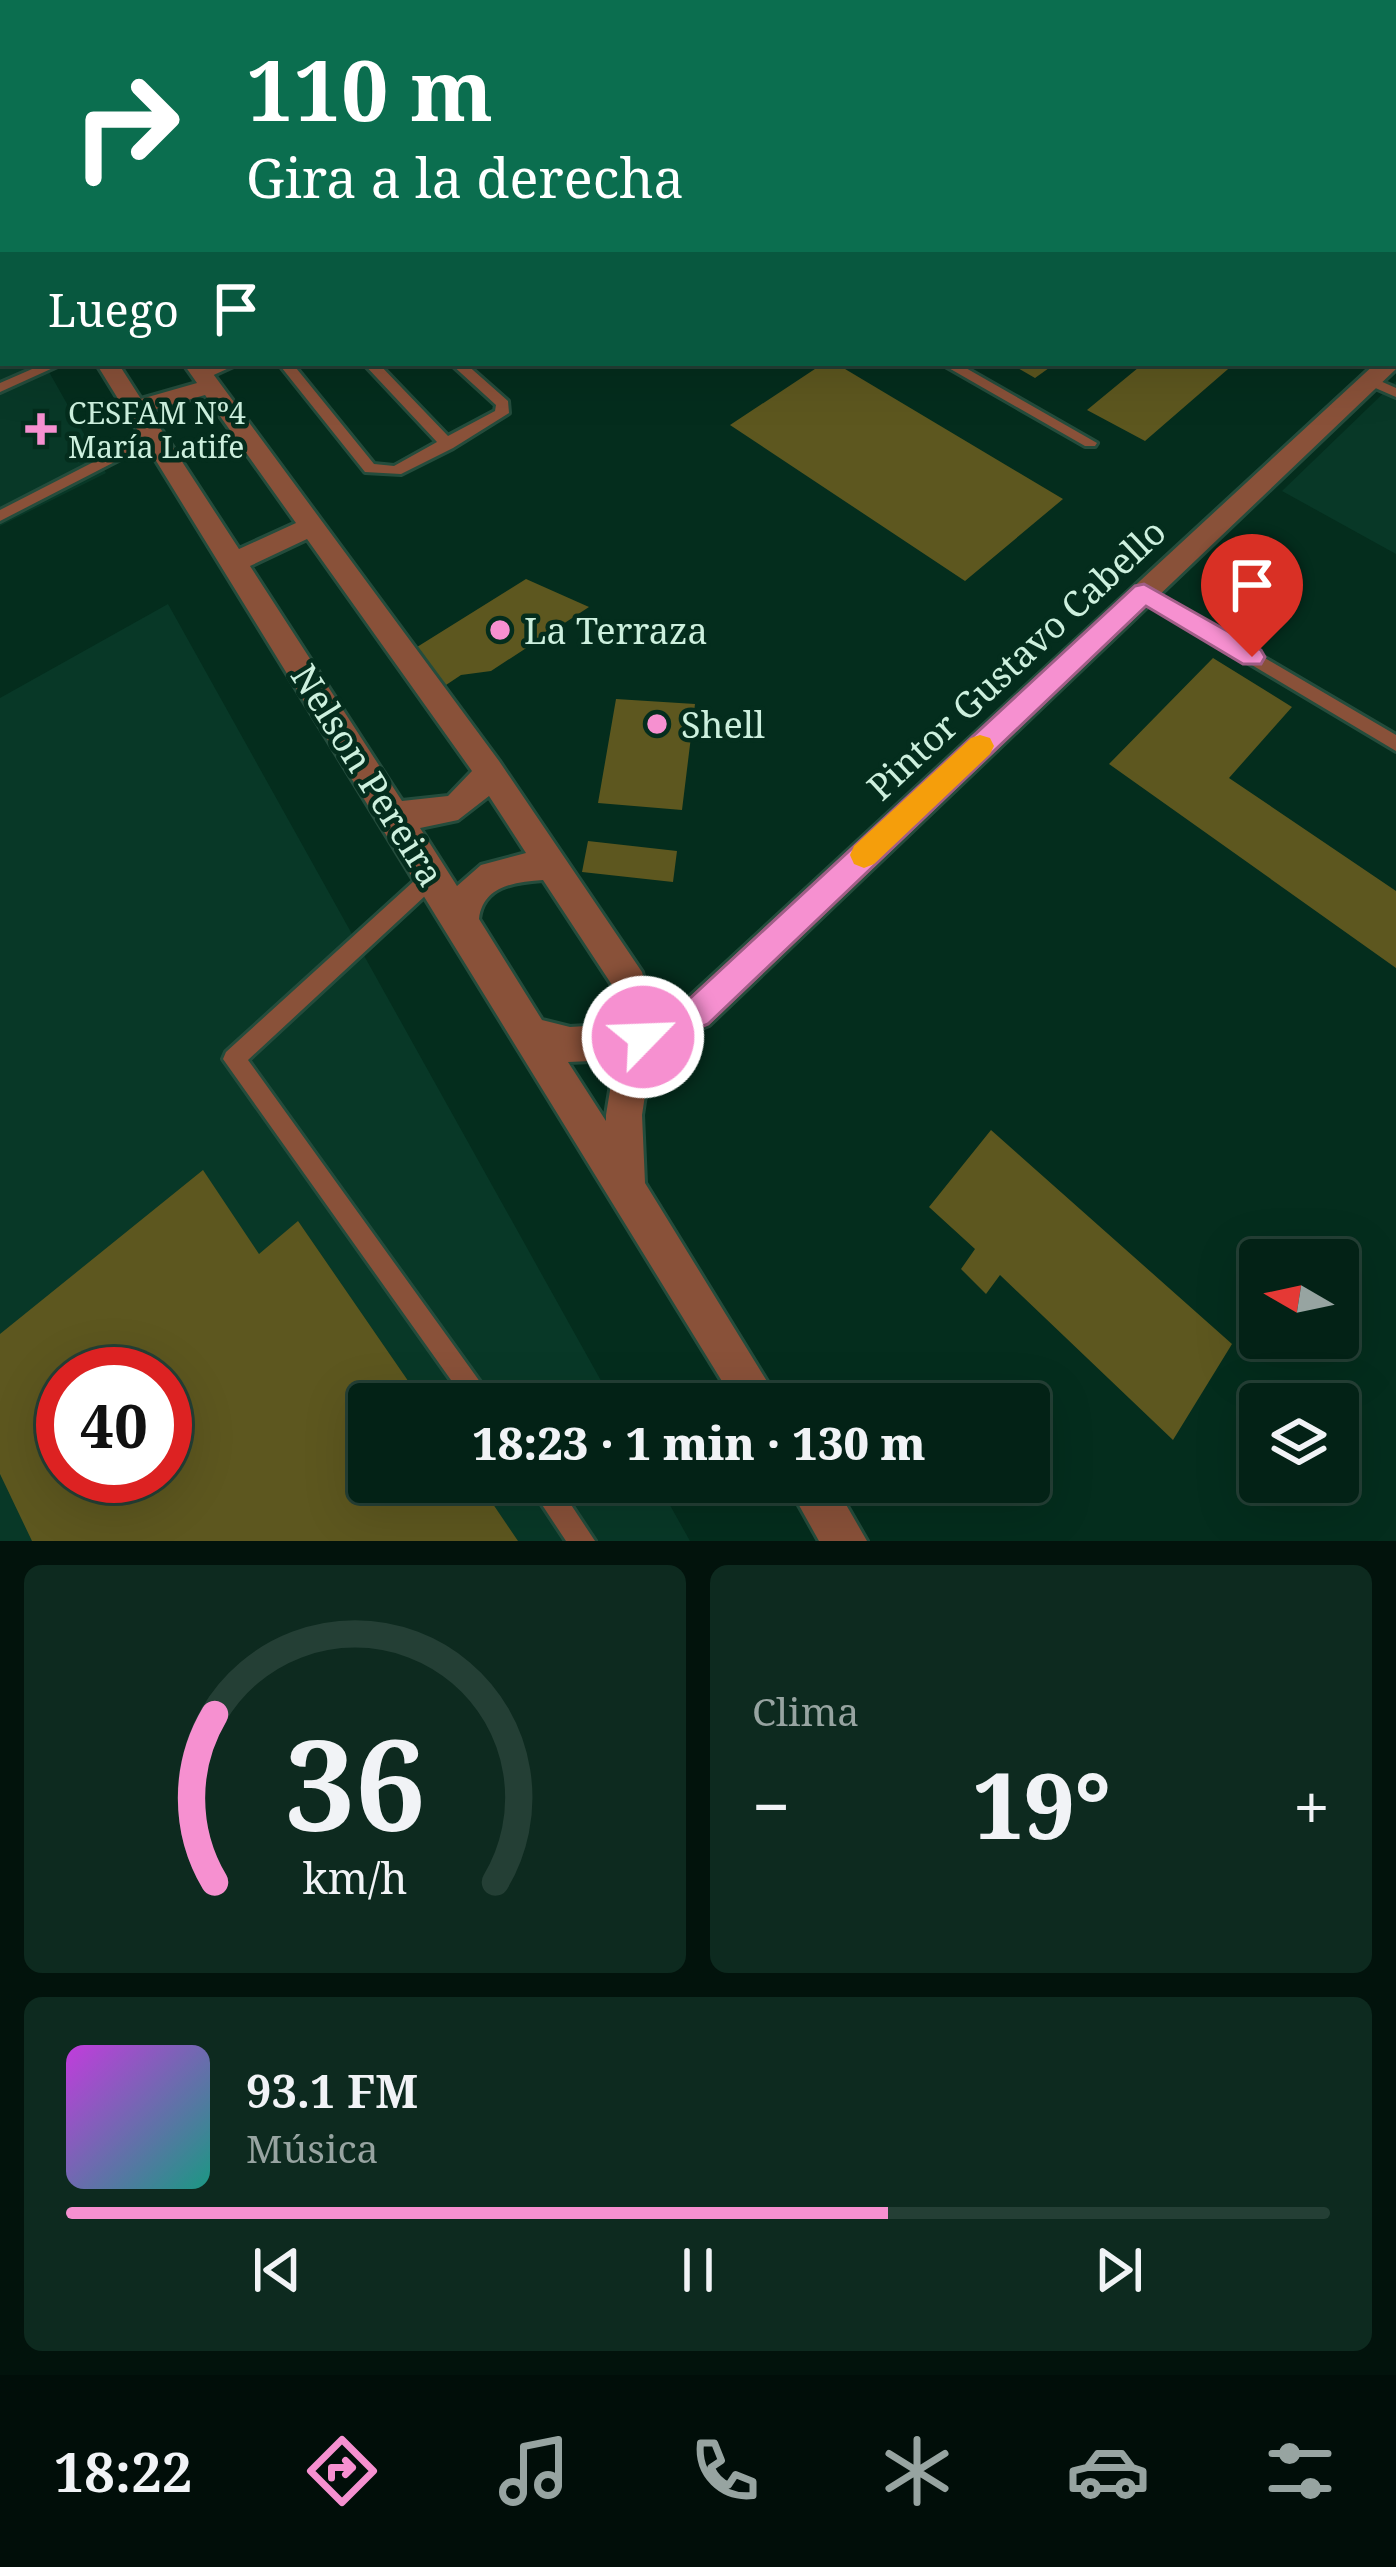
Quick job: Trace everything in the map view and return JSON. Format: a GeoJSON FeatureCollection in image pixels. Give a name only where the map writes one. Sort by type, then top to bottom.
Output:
{"type":"FeatureCollection","features":[{"type":"Feature","properties":{"kind":"street","name":"Nelson Pereira"},"geometry":{"type":"LineString","coordinates":[[109,366],[747,1383]]}},
{"type":"Feature","properties":{"kind":"street","name":"Pintor Gustavo Cabello"},"geometry":{"type":"LineString","coordinates":[[637,1038],[697,1013],[1388,368]]}},
{"type":"Feature","properties":{"kind":"street","name":"Nelson Pereira"},"geometry":{"type":"LineString","coordinates":[[202,375],[488,770],[630,983],[637,1038],[624,1115],[627,1187]]}},
{"type":"Feature","properties":{"kind":"street"},"geometry":{"type":"LineString","coordinates":[[138,407],[202,375]]}},
{"type":"Feature","properties":{"kind":"street"},"geometry":{"type":"LineString","coordinates":[[234,562],[311,527]]}},
{"type":"Feature","properties":{"kind":"street"},"geometry":{"type":"LineString","coordinates":[[388,812],[433,818],[451,812],[480,788],[488,770]]}},
{"type":"Feature","properties":{"kind":"street"},"geometry":{"type":"LineString","coordinates":[[462,922],[462,909],[472,890],[488,877],[506,869],[551,865]]}},
{"type":"Feature","properties":{"kind":"street"},"geometry":{"type":"LineString","coordinates":[[526,1030],[560,1045],[582,1048],[637,1038]]}},
{"type":"Feature","properties":{"kind":"street"},"geometry":{"type":"LineString","coordinates":[[821,1503],[845,1541]]}},
{"type":"Feature","properties":{"kind":"lane"},"geometry":{"type":"LineString","coordinates":[[0,388],[50,366]]}},
{"type":"Feature","properties":{"kind":"lane"},"geometry":{"type":"LineString","coordinates":[[287,366],[370,469],[396,471],[502,413],[503,404],[460,366]]}},
{"type":"Feature","properties":{"kind":"lane"},"geometry":{"type":"LineString","coordinates":[[373,366],[448,445]]}},
{"type":"Feature","properties":{"kind":"lane"},"geometry":{"type":"LineString","coordinates":[[951,366],[1090,443]]}},
{"type":"Feature","properties":{"kind":"lane"},"geometry":{"type":"LineString","coordinates":[[0,516],[156,435]]}},
{"type":"Feature","properties":{"kind":"lane"},"geometry":{"type":"LineString","coordinates":[[1144,593],[1396,744]]}},
{"type":"Feature","properties":{"kind":"lane"},"geometry":{"type":"LineString","coordinates":[[432,877],[234,1059],[469,1383]]}},
{"type":"Feature","properties":{"kind":"lane"},"geometry":{"type":"LineString","coordinates":[[555,1503],[583,1541]]}},
{"type":"Feature","properties":{"kind":"shaded area","name":"CESFAM Nº4 María Latife"},"geometry":{"type":"Polygon","coordinates":[[[0,366],[46,366],[106,473],[0,526],[0,366]]]}},
{"type":"Feature","properties":{"kind":"shaded area"},"geometry":{"type":"Polygon","coordinates":[[[1396,381],[1396,554],[1282,491],[1396,381]]]}},
{"type":"Feature","properties":{"kind":"shaded area"},"geometry":{"type":"Polygon","coordinates":[[[168,604],[602,1383],[348,1383],[348,1503],[669,1503],[690,1541],[0,1541],[0,698],[168,604]]]}},
{"type":"Feature","properties":{"kind":"building"},"geometry":{"type":"Polygon","coordinates":[[[819,366],[840,366],[1063,499],[965,581],[730,425],[819,366]]]}},
{"type":"Feature","properties":{"kind":"building"},"geometry":{"type":"Polygon","coordinates":[[[1014,366],[1052,366],[1035,378],[1014,366]]]}},
{"type":"Feature","properties":{"kind":"building"},"geometry":{"type":"Polygon","coordinates":[[[1140,366],[1232,366],[1145,441],[1087,410],[1140,366]]]}},
{"type":"Feature","properties":{"kind":"building","name":"La Terraza"},"geometry":{"type":"Polygon","coordinates":[[[526,579],[589,607],[491,671],[461,675],[443,687],[409,652],[526,579]]]}},
{"type":"Feature","properties":{"kind":"building"},"geometry":{"type":"Polygon","coordinates":[[[1213,658],[1292,707],[1229,778],[1396,891],[1396,968],[1109,764],[1213,658]]]}},
{"type":"Feature","properties":{"kind":"building"},"geometry":{"type":"Polygon","coordinates":[[[616,699],[695,704],[682,810],[598,803],[616,699]]]}},
{"type":"Feature","properties":{"kind":"building"},"geometry":{"type":"Polygon","coordinates":[[[588,841],[677,851],[673,882],[582,872],[588,841]]]}},
{"type":"Feature","properties":{"kind":"building"},"geometry":{"type":"Polygon","coordinates":[[[991,1130],[1232,1344],[1173,1440],[1000,1275],[986,1294],[961,1269],[975,1249],[929,1207],[991,1130]]]}},
{"type":"Feature","properties":{"kind":"building"},"geometry":{"type":"Polygon","coordinates":[[[203,1170],[259,1254],[298,1221],[410,1383],[348,1383],[348,1503],[492,1503],[518,1541],[32,1541],[0,1474],[0,1334],[203,1170]]]}},
{"type":"Feature","properties":{"kind":"slow traffic"},"geometry":{"type":"LineString","coordinates":[[864,855],[980,746]]}},
{"type":"Feature","properties":{"kind":"place","name":"CESFAM Nº4 María Latife"},"geometry":{"type":"Point","coordinates":[41,429]}},
{"type":"Feature","properties":{"kind":"place","name":"La Terraza"},"geometry":{"type":"Point","coordinates":[500,630]}},
{"type":"Feature","properties":{"kind":"place","name":"Shell"},"geometry":{"type":"Point","coordinates":[657,724]}},
{"type":"Feature","properties":{"kind":"route"},"geometry":{"type":"LineString","coordinates":[[643,1037],[697,1013],[1144,593],[1252,657]]}}]}
